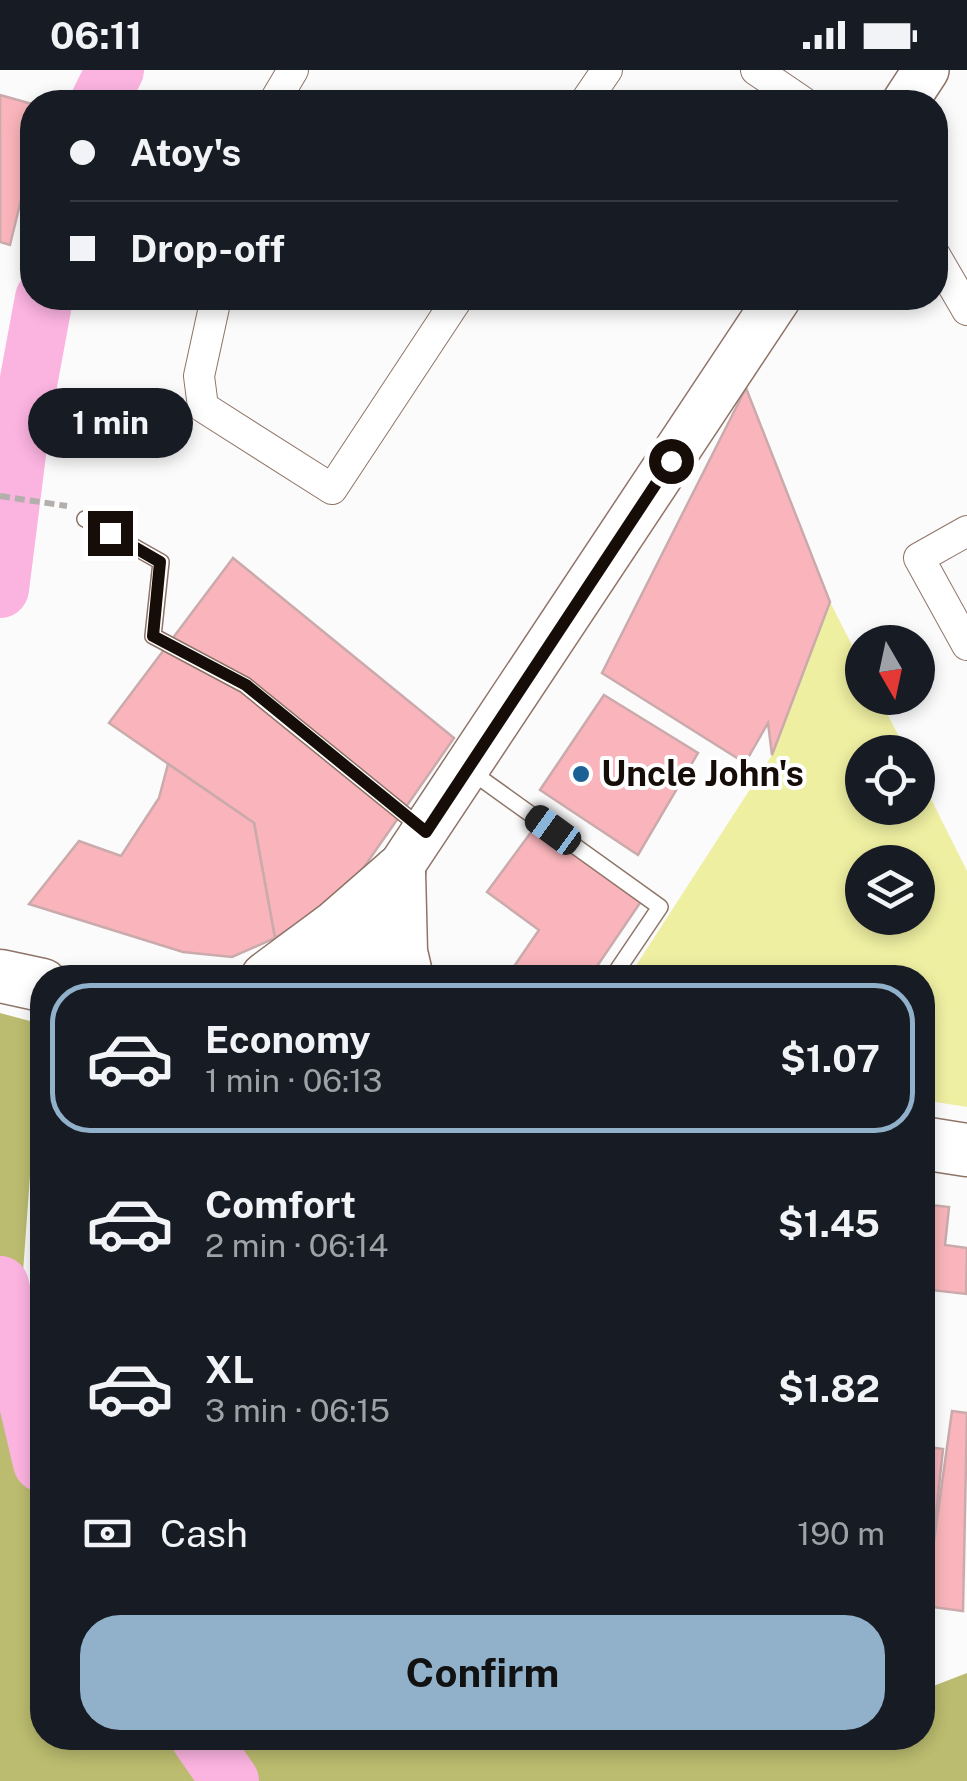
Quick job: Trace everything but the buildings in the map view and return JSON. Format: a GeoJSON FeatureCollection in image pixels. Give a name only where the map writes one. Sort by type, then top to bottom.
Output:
{"type":"FeatureCollection","features":[{"type":"Feature","properties":{"kind":"highway"},"geometry":{"type":"LineString","coordinates":[[284,965],[337,926],[413,852]]}},
{"type":"Feature","properties":{"kind":"highway"},"geometry":{"type":"LineString","coordinates":[[403,965],[400,952],[413,852]]}},
{"type":"Feature","properties":{"kind":"highway"},"geometry":{"type":"LineString","coordinates":[[935,1145],[967,1150]]}},
{"type":"Feature","properties":{"kind":"main road"},"geometry":{"type":"LineString","coordinates":[[334,965],[469,770],[770,310]]}},
{"type":"Feature","properties":{"kind":"main road"},"geometry":{"type":"LineString","coordinates":[[376,965],[413,852]]}},
{"type":"Feature","properties":{"kind":"street"},"geometry":{"type":"LineString","coordinates":[[756,70],[785,90]]}},
{"type":"Feature","properties":{"kind":"street"},"geometry":{"type":"LineString","coordinates":[[948,277],[967,310]]}},
{"type":"Feature","properties":{"kind":"street"},"geometry":{"type":"LineString","coordinates":[[213,310],[199,376],[203,407],[332,489],[450,310]]}},
{"type":"Feature","properties":{"kind":"street"},"geometry":{"type":"LineString","coordinates":[[967,531],[919,558],[967,645]]}},
{"type":"Feature","properties":{"kind":"lane"},"geometry":{"type":"LineString","coordinates":[[85,519],[160,562],[153,636],[246,685],[413,852]]}},
{"type":"Feature","properties":{"kind":"lane"},"geometry":{"type":"LineString","coordinates":[[469,770],[660,907],[621,965]]}},
{"type":"Feature","properties":{"kind":"path"},"geometry":{"type":"LineString","coordinates":[[0,496],[82,508],[85,519]]}},
{"type":"Feature","properties":{"kind":"green space"},"geometry":{"type":"Polygon","coordinates":[[[830,602],[845,632],[845,715],[888,715],[898,735],[845,735],[845,825],[935,825],[935,807],[967,871],[967,1107],[935,1102],[935,965],[636,965],[772,755],[830,602]]]}},
{"type":"Feature","properties":{"kind":"shaded area"},"geometry":{"type":"Polygon","coordinates":[[[0,1013],[30,1021],[30,1176],[23,1272],[30,1294],[30,1750],[935,1750],[935,1685],[967,1673],[967,1781],[0,1781],[0,1013]]]}},
{"type":"Feature","properties":{"kind":"waterway"},"geometry":{"type":"LineString","coordinates":[[105,90],[115,70]]}},
{"type":"Feature","properties":{"kind":"waterway"},"geometry":{"type":"LineString","coordinates":[[0,589],[21,422],[42,310]]}},
{"type":"Feature","properties":{"kind":"waterway"},"geometry":{"type":"LineString","coordinates":[[0,1285],[30,1412]]}},
{"type":"Feature","properties":{"kind":"waterway"},"geometry":{"type":"LineString","coordinates":[[208,1750],[230,1781]]}},
{"type":"Feature","properties":{"kind":"place","name":"Uncle John's"},"geometry":{"type":"Point","coordinates":[581,774]}},
{"type":"Feature","properties":{"kind":"route"},"geometry":{"type":"LineString","coordinates":[[110,533],[160,562],[153,636],[246,685],[426,832],[671,461]]}}]}
